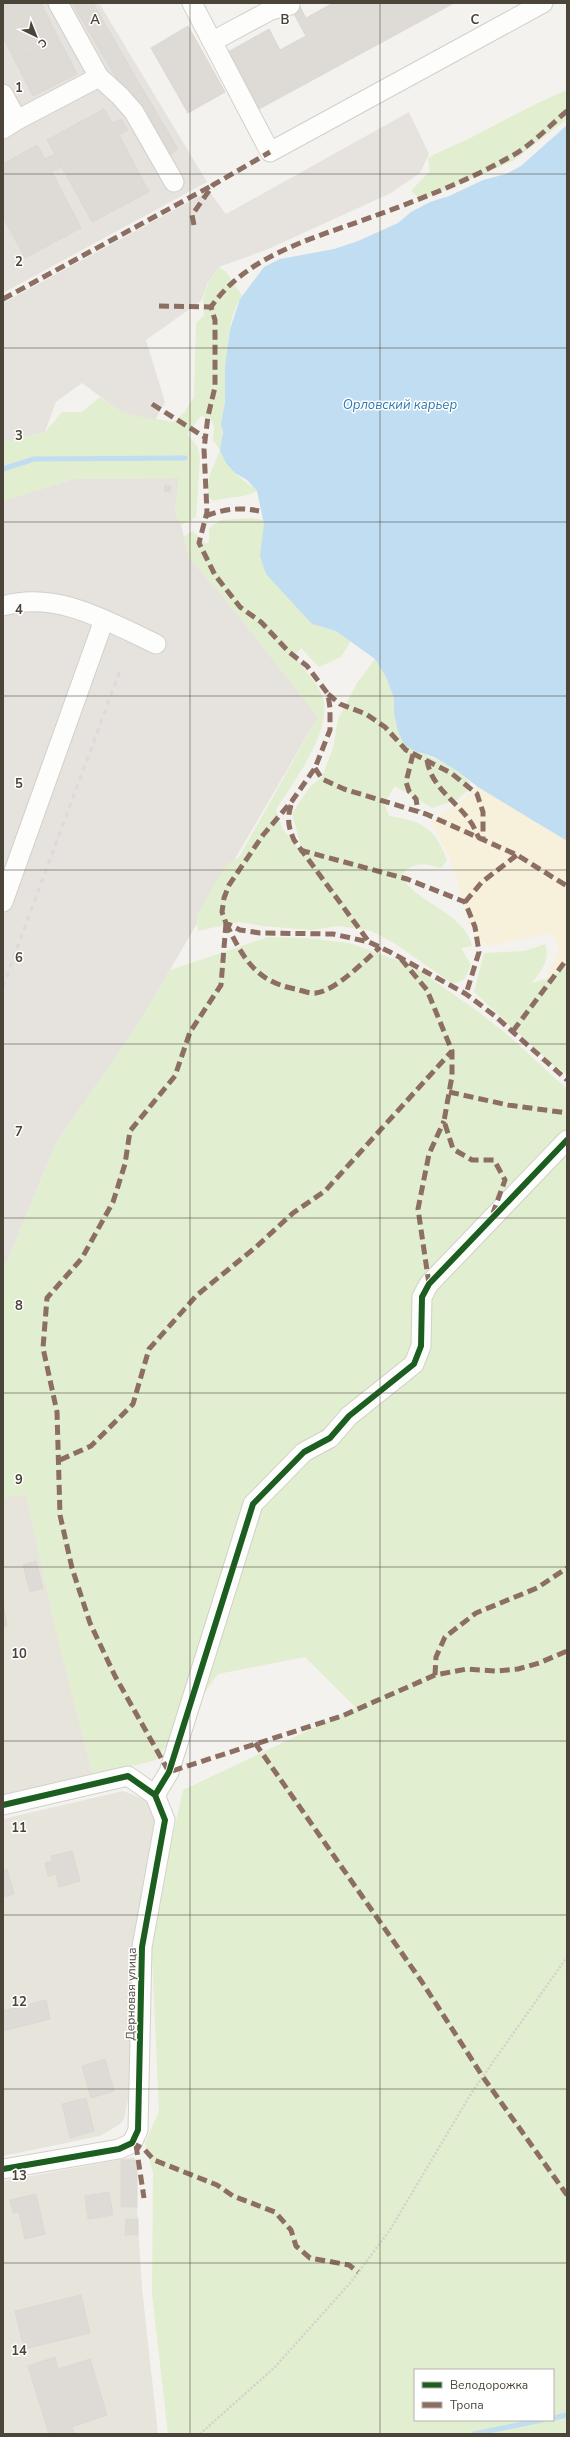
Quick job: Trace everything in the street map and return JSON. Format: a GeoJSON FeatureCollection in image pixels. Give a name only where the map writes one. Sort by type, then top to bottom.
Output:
{"type":"FeatureCollection","features":[{"type":"Feature","properties":{"kind":"street"},"geometry":{"type":"LineString","coordinates":[[58,3],[99,77],[120,96],[134,112],[174,182]]}},
{"type":"Feature","properties":{"kind":"street"},"geometry":{"type":"LineString","coordinates":[[192,3],[270,152],[543,3]]}},
{"type":"Feature","properties":{"kind":"street"},"geometry":{"type":"LineString","coordinates":[[213,42],[271,10],[290,5]]}},
{"type":"Feature","properties":{"kind":"street"},"geometry":{"type":"LineString","coordinates":[[3,94],[10,125],[99,77]]}},
{"type":"Feature","properties":{"kind":"street"},"geometry":{"type":"LineString","coordinates":[[3,606],[16,602],[48,602],[83,610],[156,644]]}},
{"type":"Feature","properties":{"kind":"street"},"geometry":{"type":"LineString","coordinates":[[3,902],[104,620]]}},
{"type":"Feature","properties":{"kind":"street"},"geometry":{"type":"LineString","coordinates":[[3,1805],[128,1776],[155,1795],[170,1772],[253,1504],[304,1452],[330,1438],[349,1416],[414,1364],[421,1346],[422,1297],[429,1284],[567,1140]]}},
{"type":"Feature","properties":{"kind":"street","name":"Дерновая улица"},"geometry":{"type":"LineString","coordinates":[[3,2169],[119,2149],[132,2143],[138,2130],[142,1947],[165,1820],[155,1795]]}},
{"type":"Feature","properties":{"kind":"path"},"geometry":{"type":"LineString","coordinates":[[200,2434],[275,2367],[351,2282],[390,2230],[472,2092],[567,1957]]}},
{"type":"Feature","properties":{"kind":"shaded area"},"geometry":{"type":"Polygon","coordinates":[[[3,3],[99,3],[207,182],[3,293],[3,3]]]}},
{"type":"Feature","properties":{"kind":"shaded area"},"geometry":{"type":"Polygon","coordinates":[[[409,112],[429,154],[420,173],[391,193],[266,250],[219,267],[207,284],[201,301],[146,340],[165,402],[155,420],[121,412],[82,383],[56,402],[45,432],[3,442],[3,303],[209,191],[226,214],[409,112]]]}},
{"type":"Feature","properties":{"kind":"shaded area"},"geometry":{"type":"Polygon","coordinates":[[[179,478],[175,513],[181,525],[189,558],[227,601],[318,717],[140,1021],[55,1145],[3,1272],[3,501],[73,479],[179,478]]]}},
{"type":"Feature","properties":{"kind":"shaded area"},"geometry":{"type":"Polygon","coordinates":[[[26,1494],[55,1626],[93,1776],[3,1795],[3,1497],[26,1494]]]}},
{"type":"Feature","properties":{"kind":"shaded area"},"geometry":{"type":"Polygon","coordinates":[[[123,1791],[149,1801],[161,1821],[136,1946],[128,2100],[124,2119],[120,2124],[100,2136],[3,2156],[3,1819],[123,1791]]]}},
{"type":"Feature","properties":{"kind":"shaded area"},"geometry":{"type":"Polygon","coordinates":[[[134,2157],[142,2288],[158,2434],[3,2434],[3,2181],[134,2157]]]}},
{"type":"Feature","properties":{"kind":"green space"},"geometry":{"type":"Polygon","coordinates":[[[567,90],[567,119],[513,161],[421,200],[411,191],[430,171],[428,158],[567,90]]]}},
{"type":"Feature","properties":{"kind":"green space"},"geometry":{"type":"Polygon","coordinates":[[[219,267],[226,272],[242,296],[231,321],[229,334],[222,440],[227,456],[235,473],[257,491],[252,494],[214,501],[208,497],[209,477],[220,450],[213,440],[214,427],[211,419],[201,416],[187,434],[197,446],[200,457],[196,517],[181,525],[175,513],[179,478],[73,479],[3,501],[3,442],[45,432],[62,412],[82,412],[100,397],[121,412],[173,422],[184,413],[194,397],[196,323],[204,315],[204,295],[211,279],[219,267]]]}},
{"type":"Feature","properties":{"kind":"green space"},"geometry":{"type":"Polygon","coordinates":[[[251,518],[264,520],[312,624],[336,631],[351,641],[341,657],[319,667],[301,648],[295,655],[322,695],[324,702],[324,715],[321,729],[308,758],[276,810],[282,828],[303,855],[292,813],[310,787],[322,777],[333,748],[338,719],[357,683],[375,659],[386,677],[394,698],[394,713],[415,751],[444,764],[470,782],[470,788],[457,800],[432,808],[395,786],[384,803],[389,816],[411,820],[426,828],[438,840],[447,860],[441,868],[420,864],[411,867],[402,874],[409,886],[454,919],[468,936],[472,946],[461,948],[471,965],[464,980],[453,984],[397,945],[372,931],[339,926],[311,930],[263,926],[239,922],[198,931],[196,916],[225,866],[239,857],[318,717],[227,601],[189,558],[184,536],[193,531],[206,544],[209,541],[209,528],[221,520],[251,518]]]}},
{"type":"Feature","properties":{"kind":"green space"},"geometry":{"type":"Polygon","coordinates":[[[268,937],[305,938],[349,943],[413,966],[476,1010],[509,1036],[567,1089],[567,2434],[168,2434],[152,2294],[153,2173],[145,2143],[159,2111],[151,1934],[183,1790],[356,1708],[305,1657],[218,1674],[156,1760],[93,1776],[55,1626],[26,1494],[3,1497],[3,1272],[55,1145],[140,1021],[170,970],[268,937]]]}},
{"type":"Feature","properties":{"kind":"green space"},"geometry":{"type":"Polygon","coordinates":[[[545,944],[547,950],[546,960],[542,969],[532,983],[552,977],[567,965],[567,1074],[554,1066],[474,992],[484,953],[525,951],[545,944]]]}},
{"type":"Feature","properties":{"kind":"sand"},"geometry":{"type":"Polygon","coordinates":[[[478,787],[567,841],[567,965],[545,980],[559,951],[557,938],[548,934],[488,946],[475,937],[450,859],[431,821],[454,806],[478,787]]]}},
{"type":"Feature","properties":{"kind":"water","name":"Орловский карьер"},"geometry":{"type":"Polygon","coordinates":[[[567,125],[567,841],[478,787],[457,771],[434,757],[415,751],[404,744],[398,731],[394,713],[394,698],[386,677],[375,659],[336,631],[312,624],[266,574],[260,556],[264,524],[257,491],[247,480],[235,473],[226,463],[220,450],[223,432],[221,424],[225,402],[225,366],[230,329],[240,299],[264,267],[280,259],[334,249],[358,241],[398,223],[411,212],[430,202],[449,196],[483,180],[506,174],[521,166],[567,125]]]}},
{"type":"Feature","properties":{"kind":"building"},"geometry":{"type":"Polygon","coordinates":[[[3,3],[41,3],[59,39],[15,61],[3,37],[3,3]]]}},
{"type":"Feature","properties":{"kind":"building"},"geometry":{"type":"Polygon","coordinates":[[[72,3],[93,3],[143,90],[128,98],[72,3]]]}},
{"type":"Feature","properties":{"kind":"building"},"geometry":{"type":"Polygon","coordinates":[[[288,3],[298,3],[306,18],[333,3],[454,3],[259,109],[228,52],[269,29],[280,50],[306,36],[288,3]]]}},
{"type":"Feature","properties":{"kind":"building"},"geometry":{"type":"Polygon","coordinates":[[[188,26],[225,92],[188,113],[151,48],[188,26]]]}},
{"type":"Feature","properties":{"kind":"building"},"geometry":{"type":"Polygon","coordinates":[[[59,39],[77,74],[33,96],[15,61],[59,39]]]}},
{"type":"Feature","properties":{"kind":"building"},"geometry":{"type":"Polygon","coordinates":[[[143,90],[178,149],[168,156],[132,96],[143,90]]]}},
{"type":"Feature","properties":{"kind":"building"},"geometry":{"type":"Polygon","coordinates":[[[104,109],[112,123],[121,119],[128,130],[119,135],[149,192],[92,222],[47,140],[104,109]]]}},
{"type":"Feature","properties":{"kind":"building"},"geometry":{"type":"Polygon","coordinates":[[[37,145],[45,159],[55,154],[62,167],[52,172],[81,228],[25,258],[3,217],[3,164],[37,145]]]}},
{"type":"Feature","properties":{"kind":"building"},"geometry":{"type":"Polygon","coordinates":[[[165,485],[171,486],[170,492],[164,491],[165,485]]]}},
{"type":"Feature","properties":{"kind":"building"},"geometry":{"type":"Polygon","coordinates":[[[36,1561],[43,1588],[30,1592],[23,1565],[36,1561]]]}},
{"type":"Feature","properties":{"kind":"building"},"geometry":{"type":"Polygon","coordinates":[[[3,1601],[7,1626],[3,1627],[3,1601]]]}},
{"type":"Feature","properties":{"kind":"building"},"geometry":{"type":"Polygon","coordinates":[[[72,1851],[80,1881],[59,1887],[56,1874],[48,1876],[45,1863],[52,1861],[51,1856],[72,1851]]]}},
{"type":"Feature","properties":{"kind":"building"},"geometry":{"type":"Polygon","coordinates":[[[7,1869],[14,1894],[3,1897],[3,1870],[7,1869]]]}},
{"type":"Feature","properties":{"kind":"building"},"geometry":{"type":"Polygon","coordinates":[[[46,2000],[50,2019],[3,2031],[3,2011],[46,2000]]]}},
{"type":"Feature","properties":{"kind":"building"},"geometry":{"type":"Polygon","coordinates":[[[105,2059],[114,2091],[91,2098],[82,2066],[105,2059]]]}},
{"type":"Feature","properties":{"kind":"building"},"geometry":{"type":"Polygon","coordinates":[[[86,2098],[94,2131],[70,2138],[62,2104],[86,2098]]]}},
{"type":"Feature","properties":{"kind":"building"},"geometry":{"type":"Polygon","coordinates":[[[121,2160],[137,2160],[137,2207],[121,2207],[121,2160]]]}},
{"type":"Feature","properties":{"kind":"building"},"geometry":{"type":"Polygon","coordinates":[[[109,2192],[113,2215],[88,2219],[85,2196],[109,2192]]]}},
{"type":"Feature","properties":{"kind":"building"},"geometry":{"type":"Polygon","coordinates":[[[36,2194],[45,2234],[25,2239],[19,2212],[13,2213],[10,2200],[36,2194]]]}},
{"type":"Feature","properties":{"kind":"building"},"geometry":{"type":"Polygon","coordinates":[[[126,2219],[138,2219],[138,2235],[125,2235],[126,2219]]]}},
{"type":"Feature","properties":{"kind":"building"},"geometry":{"type":"Polygon","coordinates":[[[81,2295],[90,2333],[24,2349],[15,2311],[81,2295]]]}},
{"type":"Feature","properties":{"kind":"building"},"geometry":{"type":"Polygon","coordinates":[[[55,2357],[58,2369],[90,2359],[107,2415],[72,2427],[74,2434],[49,2434],[28,2366],[55,2357]]]}},
{"type":"Feature","properties":{"kind":"waterway"},"geometry":{"type":"LineString","coordinates":[[3,469],[34,459],[185,458]]}},
{"type":"Feature","properties":{"kind":"waterway"},"geometry":{"type":"LineString","coordinates":[[554,2418],[567,2415]]}},
{"type":"Feature","properties":{"kind":"waterway"},"geometry":{"type":"LineString","coordinates":[[474,2434],[537,2421]]}},
{"type":"Feature","properties":{"kind":"railway"},"geometry":{"type":"LineString","coordinates":[[3,986],[121,668]]}},
{"type":"Feature","properties":{"kind":"marked path"},"geometry":{"type":"LineString","coordinates":[[567,111],[524,148],[492,166],[427,196],[286,249],[264,260],[244,273],[226,288],[211,307],[215,320],[215,387],[208,416],[204,449],[207,512],[199,543],[215,575],[240,607],[261,622],[289,652],[307,666],[328,694],[330,708],[330,730],[315,768],[292,801],[263,835],[229,885],[224,898],[222,912],[226,923],[240,930],[260,933],[333,934],[369,942],[466,994],[495,1016],[567,1080]]}},
{"type":"Feature","properties":{"kind":"marked path"},"geometry":{"type":"LineString","coordinates":[[194,225],[192,215],[213,185],[270,152]]}},
{"type":"Feature","properties":{"kind":"marked path"},"geometry":{"type":"LineString","coordinates":[[3,299],[213,185]]}},
{"type":"Feature","properties":{"kind":"marked path"},"geometry":{"type":"LineString","coordinates":[[159,306],[211,307]]}},
{"type":"Feature","properties":{"kind":"marked path"},"geometry":{"type":"LineString","coordinates":[[152,404],[206,438]]}},
{"type":"Feature","properties":{"kind":"marked path"},"geometry":{"type":"LineString","coordinates":[[206,516],[232,509],[259,511]]}},
{"type":"Feature","properties":{"kind":"marked path"},"geometry":{"type":"LineString","coordinates":[[328,694],[340,704],[366,714],[385,727],[406,750],[451,773],[477,794],[483,812],[483,840]]}},
{"type":"Feature","properties":{"kind":"marked path"},"geometry":{"type":"LineString","coordinates":[[413,754],[406,782],[409,791],[416,799],[418,811]]}},
{"type":"Feature","properties":{"kind":"marked path"},"geometry":{"type":"LineString","coordinates":[[427,760],[429,770],[433,778],[470,821],[479,838]]}},
{"type":"Feature","properties":{"kind":"marked path"},"geometry":{"type":"LineString","coordinates":[[315,768],[322,779],[344,789],[426,814],[517,855],[567,886]]}},
{"type":"Feature","properties":{"kind":"marked path"},"geometry":{"type":"LineString","coordinates":[[291,805],[289,822],[290,831],[294,840],[369,942]]}},
{"type":"Feature","properties":{"kind":"marked path"},"geometry":{"type":"LineString","coordinates":[[300,850],[407,879],[465,902],[475,927],[479,952],[466,994]]}},
{"type":"Feature","properties":{"kind":"marked path"},"geometry":{"type":"LineString","coordinates":[[465,902],[482,882],[517,855]]}},
{"type":"Feature","properties":{"kind":"marked path"},"geometry":{"type":"LineString","coordinates":[[226,923],[221,985],[190,1032],[175,1076],[130,1131],[125,1164],[113,1202],[82,1258],[47,1298],[43,1348],[57,1412],[60,1515],[72,1568],[90,1623],[115,1676],[169,1772],[342,1716],[435,1675],[467,1669],[496,1671],[518,1669],[539,1663],[567,1651]]}},
{"type":"Feature","properties":{"kind":"marked path"},"geometry":{"type":"LineString","coordinates":[[226,923],[238,947],[260,974],[281,985],[311,993],[324,991],[332,987],[359,967],[380,947]]}},
{"type":"Feature","properties":{"kind":"marked path"},"geometry":{"type":"LineString","coordinates":[[401,959],[427,990],[452,1051],[452,1076],[444,1121],[453,1149],[472,1160],[494,1160],[505,1180],[493,1213]]}},
{"type":"Feature","properties":{"kind":"marked path"},"geometry":{"type":"LineString","coordinates":[[513,1031],[567,959]]}},
{"type":"Feature","properties":{"kind":"marked path"},"geometry":{"type":"LineString","coordinates":[[60,1460],[91,1446],[133,1404],[149,1349],[197,1295],[256,1247],[293,1213],[325,1191],[452,1051]]}},
{"type":"Feature","properties":{"kind":"marked path"},"geometry":{"type":"LineString","coordinates":[[449,1092],[508,1105],[567,1113]]}},
{"type":"Feature","properties":{"kind":"marked path"},"geometry":{"type":"LineString","coordinates":[[429,1284],[418,1209],[429,1154],[444,1121]]}},
{"type":"Feature","properties":{"kind":"marked path"},"geometry":{"type":"LineString","coordinates":[[435,1675],[436,1657],[445,1637],[476,1613],[537,1588],[567,1568]]}},
{"type":"Feature","properties":{"kind":"marked path"},"geometry":{"type":"LineString","coordinates":[[255,1743],[422,1982],[483,2077],[567,2195]]}},
{"type":"Feature","properties":{"kind":"marked path"},"geometry":{"type":"LineString","coordinates":[[132,2143],[144,2149],[154,2160],[217,2185],[233,2196],[275,2212],[291,2230],[296,2246],[310,2258],[349,2265],[358,2272]]}},
{"type":"Feature","properties":{"kind":"marked path"},"geometry":{"type":"LineString","coordinates":[[136,2145],[144,2198]]}},
{"type":"Feature","properties":{"kind":"cycle path"},"geometry":{"type":"LineString","coordinates":[[155,1795],[169,1772],[253,1504],[304,1452],[330,1438],[349,1416],[414,1364],[421,1346],[422,1297],[429,1284],[567,1140]]}},
{"type":"Feature","properties":{"kind":"cycle path"},"geometry":{"type":"LineString","coordinates":[[3,1805],[128,1776],[155,1795],[165,1820],[142,1947],[138,2130],[132,2143],[119,2149],[3,2169]]}}]}
